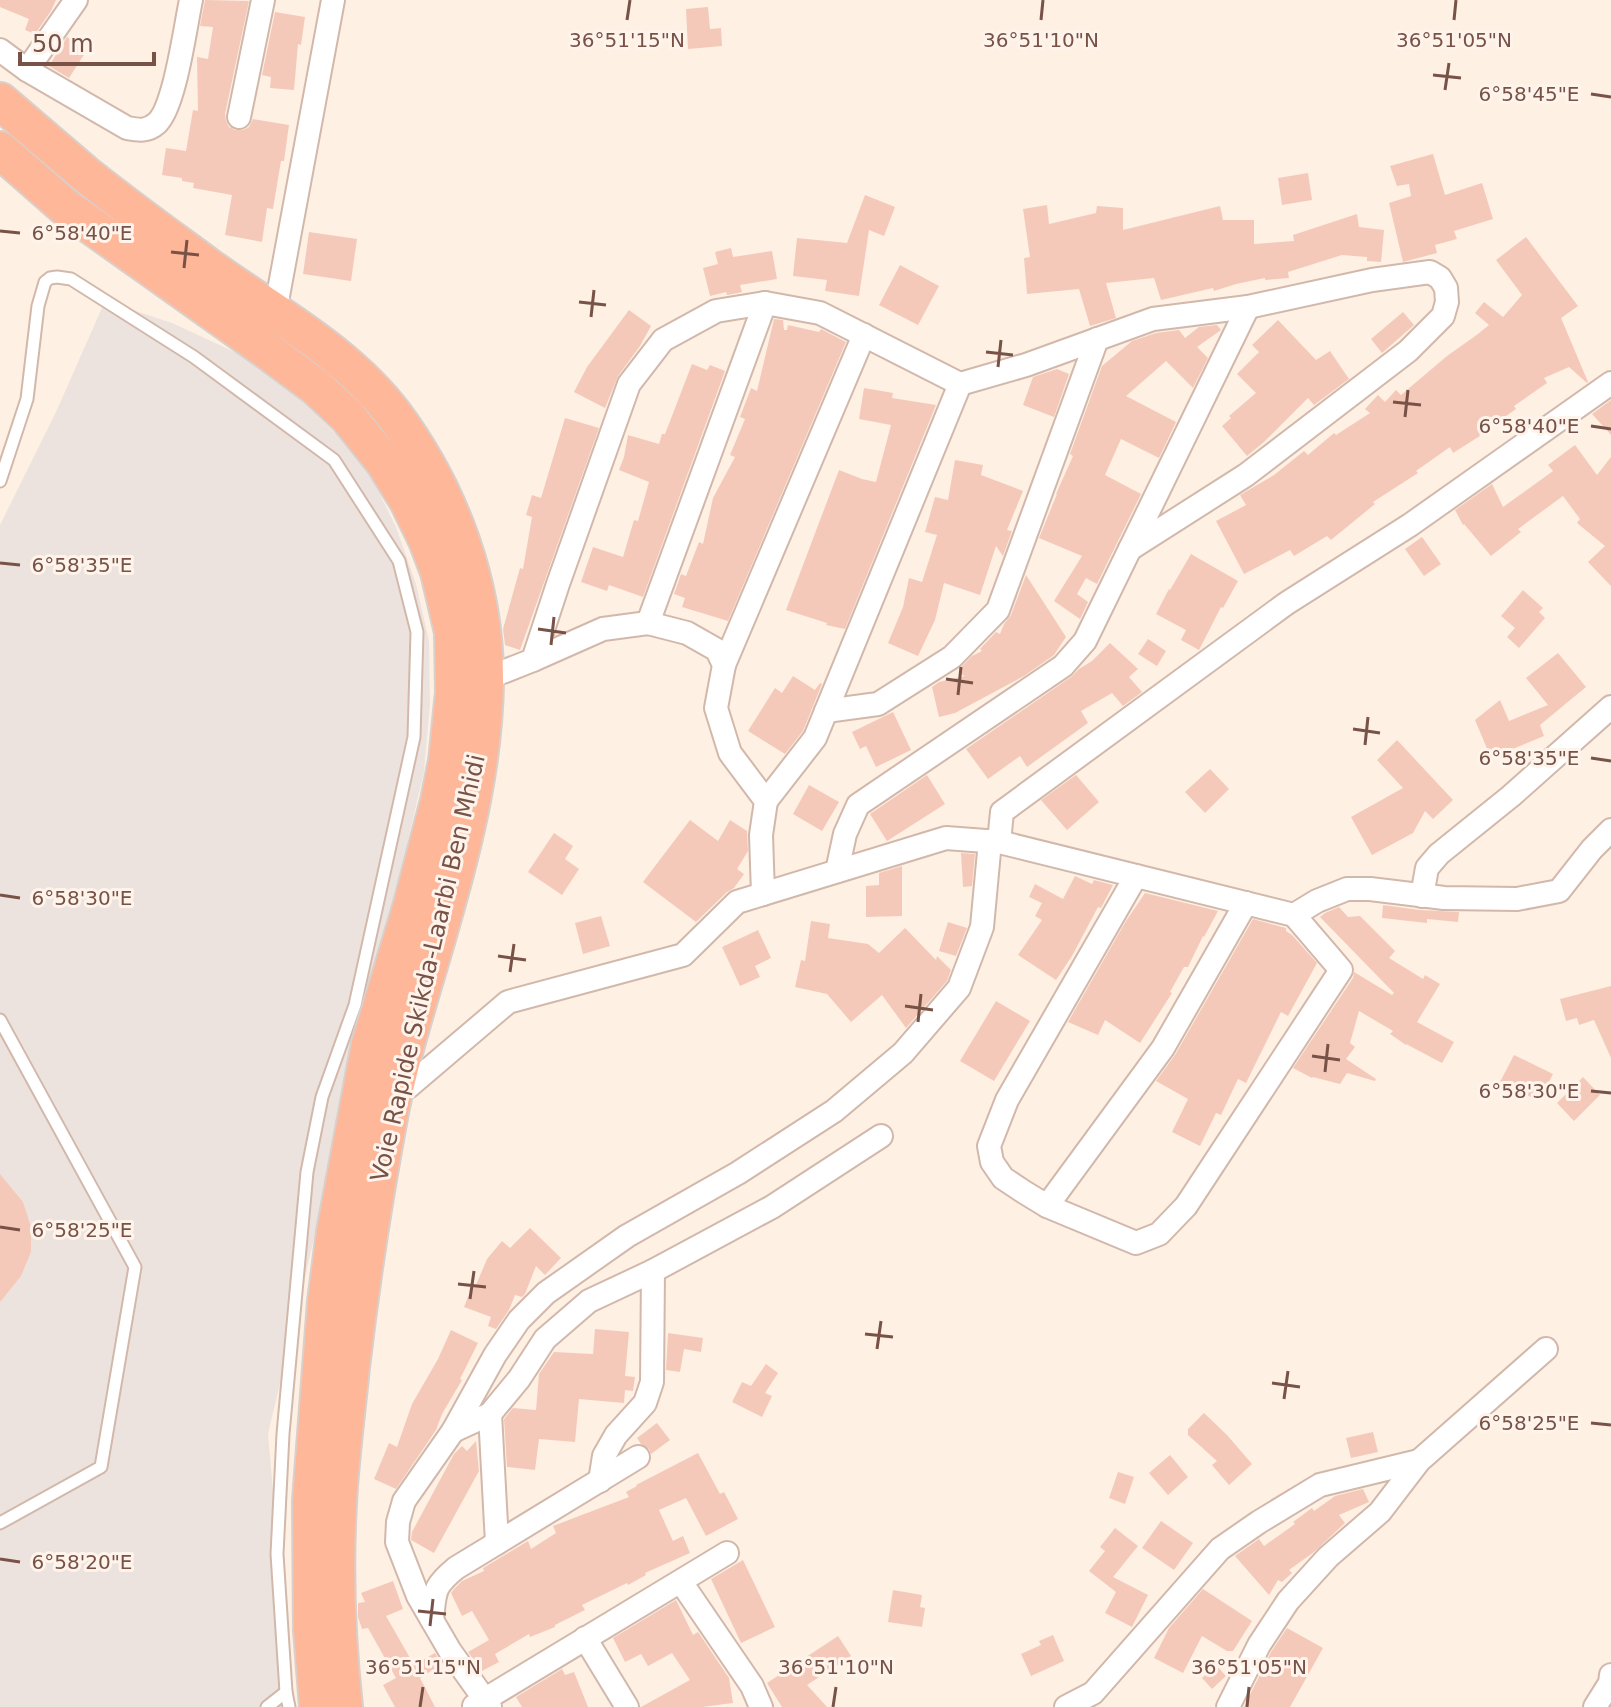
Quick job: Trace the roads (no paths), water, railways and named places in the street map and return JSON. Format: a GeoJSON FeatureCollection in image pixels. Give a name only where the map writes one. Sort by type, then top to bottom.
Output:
{"type":"FeatureCollection","features":[{"type":"Feature","properties":{"kind":"highway","name":"Voie Rapide Skikda-Laarbi Ben Mhidi"},"geometry":{"type":"LineString","coordinates":[[0,101],[88,176],[214,271],[355,371],[393,412],[440,489],[466,555],[476,596],[485,679],[481,750],[444,915],[404,1048],[393,1096],[361,1284],[339,1489],[338,1625],[344,1707]]}},
{"type":"Feature","properties":{"kind":"highway","name":"Voie Rapide Skikda-Laarbi Ben Mhidi"},"geometry":{"type":"LineString","coordinates":[[0,150],[65,207],[269,352],[316,387],[348,417],[399,483],[427,540],[453,632],[451,730],[436,814],[370,1044],[335,1232],[326,1302],[314,1461],[312,1630],[302,1700]]}},
{"type":"Feature","properties":{"kind":"street"},"geometry":{"type":"LineString","coordinates":[[27,70],[76,0]]}},
{"type":"Feature","properties":{"kind":"street"},"geometry":{"type":"LineString","coordinates":[[0,50],[27,70],[127,128],[144,131],[155,125],[165,113],[172,95],[191,0]]}},
{"type":"Feature","properties":{"kind":"street"},"geometry":{"type":"LineString","coordinates":[[239,117],[263,0]]}},
{"type":"Feature","properties":{"kind":"street"},"geometry":{"type":"LineString","coordinates":[[275,312],[333,0]]}},
{"type":"Feature","properties":{"kind":"street"},"geometry":{"type":"LineString","coordinates":[[533,660],[629,384],[663,340],[716,311],[765,303],[820,313],[960,384],[1026,365],[1153,319],[1248,307],[1372,280],[1430,272],[1440,278],[1446,288],[1447,302],[1443,316],[1408,351],[1246,475],[1130,549]]}},
{"type":"Feature","properties":{"kind":"street"},"geometry":{"type":"LineString","coordinates":[[648,623],[765,303]]}},
{"type":"Feature","properties":{"kind":"street"},"geometry":{"type":"LineString","coordinates":[[837,871],[845,834],[858,805],[1063,666],[1085,641],[1248,307]]}},
{"type":"Feature","properties":{"kind":"street"},"geometry":{"type":"LineString","coordinates":[[766,801],[730,753],[716,708],[724,665],[864,335]]}},
{"type":"Feature","properties":{"kind":"street"},"geometry":{"type":"LineString","coordinates":[[826,711],[878,704],[952,657],[998,610],[1097,339]]}},
{"type":"Feature","properties":{"kind":"street"},"geometry":{"type":"LineString","coordinates":[[727,1553],[585,1638],[483,1704],[418,1596],[397,1542],[398,1522],[404,1501],[453,1431],[495,1355],[519,1320],[546,1293],[627,1236],[738,1173],[834,1111],[903,1053],[959,988],[982,927],[1002,812],[1287,603],[1410,525],[1611,383]]}},
{"type":"Feature","properties":{"kind":"street"},"geometry":{"type":"LineString","coordinates":[[763,894],[761,835],[766,801],[815,738],[960,384]]}},
{"type":"Feature","properties":{"kind":"street"},"geometry":{"type":"LineString","coordinates":[[485,679],[603,629],[648,623],[687,633],[707,644],[717,650],[724,665]]}},
{"type":"Feature","properties":{"kind":"street"},"geometry":{"type":"LineString","coordinates":[[1422,896],[1427,868],[1439,854],[1511,796],[1611,707]]}},
{"type":"Feature","properties":{"kind":"street"},"geometry":{"type":"LineString","coordinates":[[1294,915],[1317,901],[1347,889],[1444,898],[1517,899],[1559,891],[1611,830]]}},
{"type":"Feature","properties":{"kind":"street"},"geometry":{"type":"LineString","coordinates":[[358,1107],[393,1096],[408,1087],[508,1002],[683,955],[737,902],[946,838],[995,842],[1136,876],[1294,915],[1341,970],[1186,1206],[1159,1234],[1136,1243],[1047,1206],[1003,1178],[992,1162],[989,1146],[1007,1100],[1136,876]]}},
{"type":"Feature","properties":{"kind":"street"},"geometry":{"type":"LineString","coordinates":[[1047,1206],[1163,1048],[1246,903]]}},
{"type":"Feature","properties":{"kind":"street"},"geometry":{"type":"LineString","coordinates":[[453,1431],[490,1414],[519,1379],[545,1339],[589,1301],[653,1271],[772,1207],[881,1136]]}},
{"type":"Feature","properties":{"kind":"street"},"geometry":{"type":"LineString","coordinates":[[600,1481],[604,1456],[616,1435],[645,1403],[652,1382],[653,1271]]}},
{"type":"Feature","properties":{"kind":"street"},"geometry":{"type":"LineString","coordinates":[[1228,1707],[1259,1645],[1288,1601],[1328,1557],[1380,1512],[1419,1461],[1546,1349]]}},
{"type":"Feature","properties":{"kind":"street"},"geometry":{"type":"LineString","coordinates":[[490,1414],[497,1543]]}},
{"type":"Feature","properties":{"kind":"street"},"geometry":{"type":"LineString","coordinates":[[432,1620],[435,1592],[441,1580],[456,1568],[638,1457]]}},
{"type":"Feature","properties":{"kind":"street"},"geometry":{"type":"LineString","coordinates":[[1066,1707],[1093,1693],[1220,1549],[1320,1485],[1419,1461]]}},
{"type":"Feature","properties":{"kind":"street"},"geometry":{"type":"LineString","coordinates":[[681,1582],[752,1686],[761,1707]]}},
{"type":"Feature","properties":{"kind":"street"},"geometry":{"type":"LineString","coordinates":[[585,1638],[627,1707]]}},
{"type":"Feature","properties":{"kind":"lane"},"geometry":{"type":"LineString","coordinates":[[0,481],[27,399],[38,306],[45,282],[57,277],[71,279],[194,357],[334,460],[399,561],[417,632],[414,737],[355,1005],[322,1097],[307,1172],[283,1434],[277,1554],[302,1700]]}},
{"type":"Feature","properties":{"kind":"lane"},"geometry":{"type":"LineString","coordinates":[[0,1020],[135,1267],[101,1467],[0,1523]]}},
{"type":"Feature","properties":{"kind":"lane"},"geometry":{"type":"LineString","coordinates":[[267,1707],[302,1700]]}},
{"type":"Feature","properties":{"kind":"lane"},"geometry":{"type":"LineString","coordinates":[[289,1707],[302,1700]]}}]}
